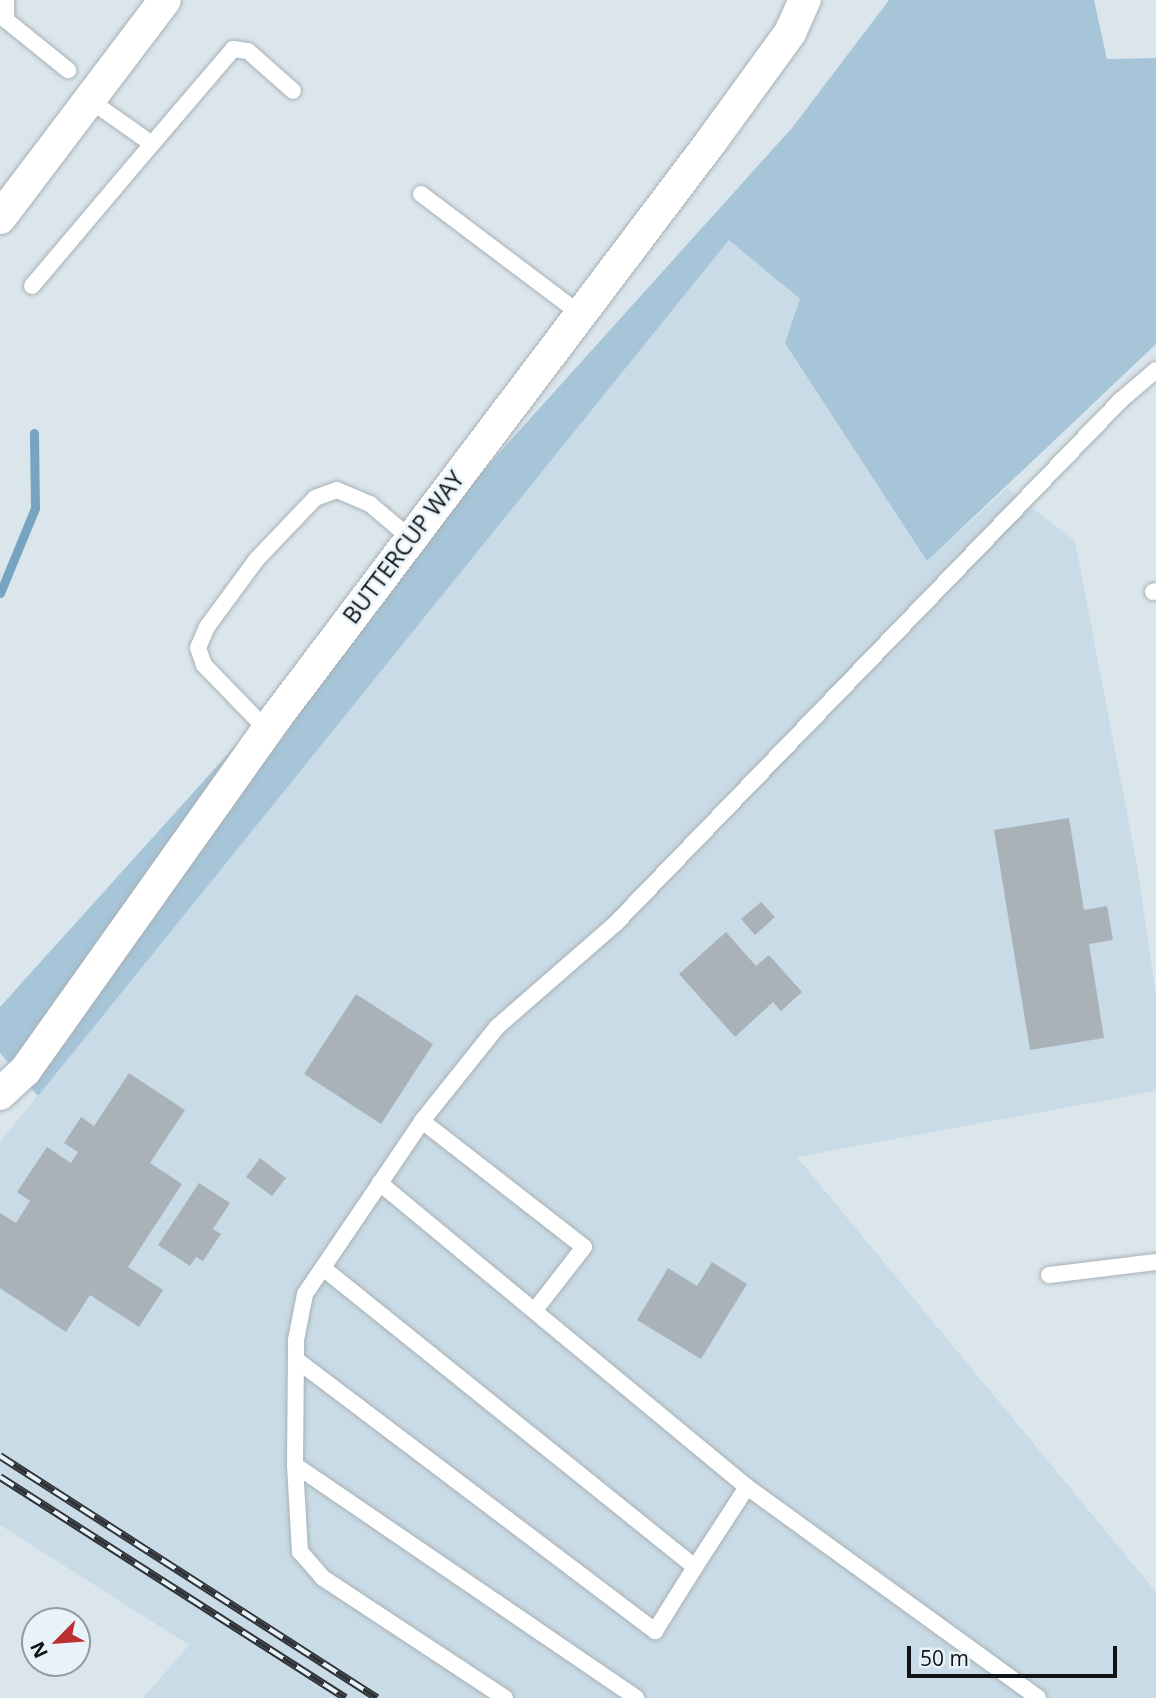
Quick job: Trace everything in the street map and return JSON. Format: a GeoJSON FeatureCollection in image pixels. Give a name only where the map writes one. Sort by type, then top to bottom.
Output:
{"type":"FeatureCollection","features":[{"type":"Feature","properties":{"kind":"street"},"geometry":{"type":"LineString","coordinates":[[0,218],[165,0]]}},
{"type":"Feature","properties":{"kind":"street","name":"BUTTERCUP WAY"},"geometry":{"type":"LineString","coordinates":[[0,1094],[25,1071],[267,730],[790,33],[805,0]]}},
{"type":"Feature","properties":{"kind":"lane"},"geometry":{"type":"LineString","coordinates":[[6,0],[6,20],[68,70]]}},
{"type":"Feature","properties":{"kind":"lane"},"geometry":{"type":"LineString","coordinates":[[32,286],[233,49],[248,51],[293,91]]}},
{"type":"Feature","properties":{"kind":"lane"},"geometry":{"type":"LineString","coordinates":[[91,101],[152,144]]}},
{"type":"Feature","properties":{"kind":"lane"},"geometry":{"type":"LineString","coordinates":[[421,194],[579,313]]}},
{"type":"Feature","properties":{"kind":"lane"},"geometry":{"type":"LineString","coordinates":[[505,1698],[323,1578],[300,1552],[295,1465],[298,1361],[296,1340],[305,1294],[422,1121],[497,1027],[615,924],[1121,400],[1156,370]]}},
{"type":"Feature","properties":{"kind":"lane"},"geometry":{"type":"LineString","coordinates":[[267,730],[204,665],[198,648],[257,559],[315,498],[337,490],[370,504],[410,538]]}},
{"type":"Feature","properties":{"kind":"lane"},"geometry":{"type":"LineString","coordinates":[[422,1121],[584,1247],[535,1310]]}},
{"type":"Feature","properties":{"kind":"lane"},"geometry":{"type":"LineString","coordinates":[[379,1183],[747,1486],[1038,1698]]}},
{"type":"Feature","properties":{"kind":"lane"},"geometry":{"type":"LineString","coordinates":[[1049,1275],[1156,1262]]}},
{"type":"Feature","properties":{"kind":"lane"},"geometry":{"type":"LineString","coordinates":[[323,1268],[695,1567]]}},
{"type":"Feature","properties":{"kind":"lane"},"geometry":{"type":"LineString","coordinates":[[298,1361],[655,1631],[747,1486]]}},
{"type":"Feature","properties":{"kind":"lane"},"geometry":{"type":"LineString","coordinates":[[295,1465],[636,1698]]}},
{"type":"Feature","properties":{"kind":"shaded area"},"geometry":{"type":"Polygon","coordinates":[[[889,0],[1094,0],[1107,59],[1156,58],[1156,344],[927,561],[785,343],[800,299],[729,240],[38,1096],[0,1053],[0,1007],[792,128],[889,0]]]}},
{"type":"Feature","properties":{"kind":"shaded area"},"geometry":{"type":"Polygon","coordinates":[[[730,239],[800,300],[927,561],[1007,488],[1075,541],[1137,865],[1156,996],[1156,1091],[797,1157],[1156,1592],[1156,1698],[143,1698],[189,1645],[0,1525],[0,1142],[730,239]]]}},
{"type":"Feature","properties":{"kind":"building"},"geometry":{"type":"Polygon","coordinates":[[[1069,818],[1084,910],[1107,906],[1113,940],[1089,944],[1104,1038],[1030,1050],[994,830],[1069,818]]]}},
{"type":"Feature","properties":{"kind":"building"},"geometry":{"type":"Polygon","coordinates":[[[761,902],[775,917],[755,935],[741,919],[761,902]]]}},
{"type":"Feature","properties":{"kind":"building"},"geometry":{"type":"Polygon","coordinates":[[[726,932],[756,966],[769,955],[802,992],[781,1011],[773,1002],[735,1037],[679,974],[726,932]]]}},
{"type":"Feature","properties":{"kind":"building"},"geometry":{"type":"Polygon","coordinates":[[[356,994],[433,1044],[381,1124],[304,1074],[356,994]]]}},
{"type":"Feature","properties":{"kind":"building"},"geometry":{"type":"Polygon","coordinates":[[[129,1073],[185,1110],[150,1163],[182,1184],[128,1267],[163,1290],[139,1327],[90,1295],[66,1332],[0,1288],[0,1213],[16,1223],[30,1201],[17,1192],[47,1147],[71,1163],[78,1152],[64,1143],[81,1117],[94,1126],[129,1073]]]}},
{"type":"Feature","properties":{"kind":"building"},"geometry":{"type":"Polygon","coordinates":[[[260,1158],[286,1178],[272,1196],[246,1177],[260,1158]]]}},
{"type":"Feature","properties":{"kind":"building"},"geometry":{"type":"Polygon","coordinates":[[[199,1183],[230,1203],[213,1229],[221,1234],[203,1261],[196,1257],[190,1266],[158,1245],[199,1183]]]}},
{"type":"Feature","properties":{"kind":"building"},"geometry":{"type":"Polygon","coordinates":[[[712,1262],[747,1284],[701,1359],[637,1320],[668,1268],[697,1286],[712,1262]]]}},
{"type":"Feature","properties":{"kind":"waterway"},"geometry":{"type":"LineString","coordinates":[[0,593],[35,508],[34,433]]}},
{"type":"Feature","properties":{"kind":"railway"},"geometry":{"type":"LineString","coordinates":[[0,1456],[377,1698]]}},
{"type":"Feature","properties":{"kind":"railway"},"geometry":{"type":"LineString","coordinates":[[0,1477],[345,1698]]}}]}
